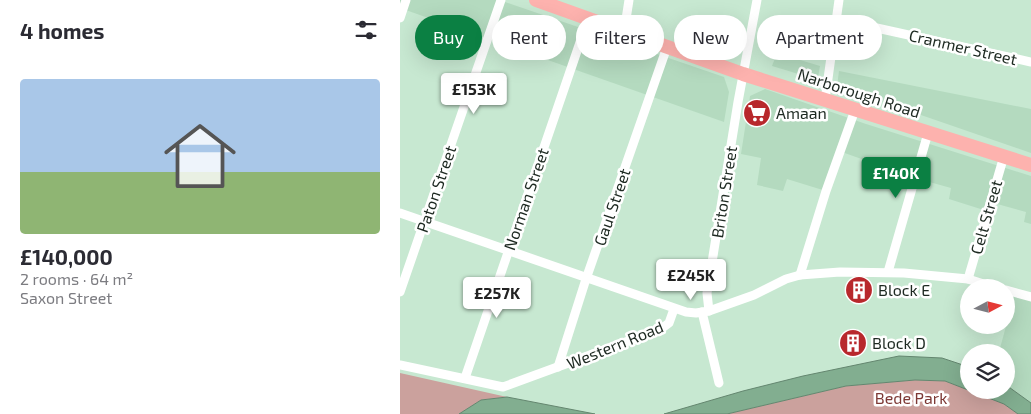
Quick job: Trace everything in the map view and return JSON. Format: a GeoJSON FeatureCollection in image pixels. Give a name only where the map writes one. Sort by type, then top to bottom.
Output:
{"type":"FeatureCollection","features":[{"type":"Feature","properties":{"kind":"main road","name":"Narborough Road"},"geometry":{"type":"LineString","coordinates":[[538,0],[576,15]]}},
{"type":"Feature","properties":{"kind":"main road","name":"Narborough Road"},"geometry":{"type":"LineString","coordinates":[[664,46],[744,74],[1031,165]]}},
{"type":"Feature","properties":{"kind":"street"},"geometry":{"type":"LineString","coordinates":[[400,18],[406,0]]}},
{"type":"Feature","properties":{"kind":"street","name":"Paton Street"},"geometry":{"type":"LineString","coordinates":[[400,292],[501,0]]}},
{"type":"Feature","properties":{"kind":"street"},"geometry":{"type":"LineString","coordinates":[[627,15],[629,0]]}},
{"type":"Feature","properties":{"kind":"street","name":"Briton Street"},"geometry":{"type":"LineString","coordinates":[[719,383],[706,311],[756,0]]}},
{"type":"Feature","properties":{"kind":"street"},"geometry":{"type":"LineString","coordinates":[[837,15],[839,0]]}},
{"type":"Feature","properties":{"kind":"street","name":"Cranmer Street"},"geometry":{"type":"LineString","coordinates":[[882,29],[1031,62]]}},
{"type":"Feature","properties":{"kind":"street","name":"Gaul Street"},"geometry":{"type":"LineString","coordinates":[[558,367],[586,279],[667,47]]}},
{"type":"Feature","properties":{"kind":"street","name":"Norman Street"},"geometry":{"type":"LineString","coordinates":[[465,378],[576,54]]}},
{"type":"Feature","properties":{"kind":"street"},"geometry":{"type":"LineString","coordinates":[[825,100],[830,60]]}},
{"type":"Feature","properties":{"kind":"street"},"geometry":{"type":"LineString","coordinates":[[800,275],[826,191],[855,110]]}},
{"type":"Feature","properties":{"kind":"street"},"geometry":{"type":"LineString","coordinates":[[888,272],[928,133]]}},
{"type":"Feature","properties":{"kind":"street","name":"Celt Street"},"geometry":{"type":"LineString","coordinates":[[968,279],[1004,156]]}},
{"type":"Feature","properties":{"kind":"street"},"geometry":{"type":"LineString","coordinates":[[400,213],[674,309]]}},
{"type":"Feature","properties":{"kind":"street","name":"Western Road"},"geometry":{"type":"LineString","coordinates":[[400,364],[503,387],[661,329],[669,322],[674,309],[686,312],[706,311],[754,295],[786,279],[800,275],[888,272],[968,279]]}},
{"type":"Feature","properties":{"kind":"street"},"geometry":{"type":"LineString","coordinates":[[1015,293],[1031,297]]}},
{"type":"Feature","properties":{"kind":"shaded area"},"geometry":{"type":"Polygon","coordinates":[[[400,0],[499,0],[543,15],[492,15],[492,40],[482,37],[482,15],[420,15],[400,8],[400,0]]]}},
{"type":"Feature","properties":{"kind":"shaded area"},"geometry":{"type":"Polygon","coordinates":[[[566,23],[576,26],[576,60],[664,60],[664,56],[724,77],[729,92],[724,122],[548,60],[566,60],[566,23]]]}},
{"type":"Feature","properties":{"kind":"shaded area"},"geometry":{"type":"Polygon","coordinates":[[[774,60],[800,60],[820,66],[818,77],[815,79],[772,66],[774,60]]]}},
{"type":"Feature","properties":{"kind":"shaded area"},"geometry":{"type":"Polygon","coordinates":[[[839,71],[1031,109],[1031,153],[837,86],[839,71]]]}},
{"type":"Feature","properties":{"kind":"shaded area"},"geometry":{"type":"Polygon","coordinates":[[[765,89],[866,124],[1031,176],[1031,224],[1024,222],[1026,212],[990,202],[987,211],[949,199],[951,188],[915,178],[839,151],[826,191],[787,179],[783,191],[757,185],[761,158],[741,154],[750,96],[765,89]]]}},
{"type":"Feature","properties":{"kind":"shaded area"},"geometry":{"type":"Polygon","coordinates":[[[1015,293],[1031,297],[1031,403],[1015,391],[1015,344],[1001,344],[1004,334],[1015,334],[1015,293]]]}},
{"type":"Feature","properties":{"kind":"shaded area"},"geometry":{"type":"Polygon","coordinates":[[[899,356],[942,358],[960,364],[960,387],[945,381],[915,380],[846,386],[727,414],[664,414],[803,376],[899,356]]]}},
{"type":"Feature","properties":{"kind":"shaded area"},"geometry":{"type":"Polygon","coordinates":[[[1015,391],[1031,403],[1031,414],[1018,414],[1004,404],[991,399],[1015,399],[1015,391]]]}},
{"type":"Feature","properties":{"kind":"shaded area"},"geometry":{"type":"Polygon","coordinates":[[[507,397],[595,414],[459,414],[481,400],[507,397]]]}},
{"type":"Feature","properties":{"kind":"green space"},"geometry":{"type":"Polygon","coordinates":[[[400,373],[507,397],[481,400],[459,414],[400,414],[400,373]]]}},
{"type":"Feature","properties":{"kind":"green space","name":"Bede Park"},"geometry":{"type":"Polygon","coordinates":[[[915,380],[945,381],[960,387],[960,399],[991,399],[1004,404],[1018,414],[727,414],[846,386],[915,380]]]}},
{"type":"Feature","properties":{"kind":"place","name":"Amaan"},"geometry":{"type":"Point","coordinates":[757,113]}},
{"type":"Feature","properties":{"kind":"place","name":"Block E"},"geometry":{"type":"Point","coordinates":[859,290]}},
{"type":"Feature","properties":{"kind":"place","name":"Block D"},"geometry":{"type":"Point","coordinates":[853,343]}}]}
